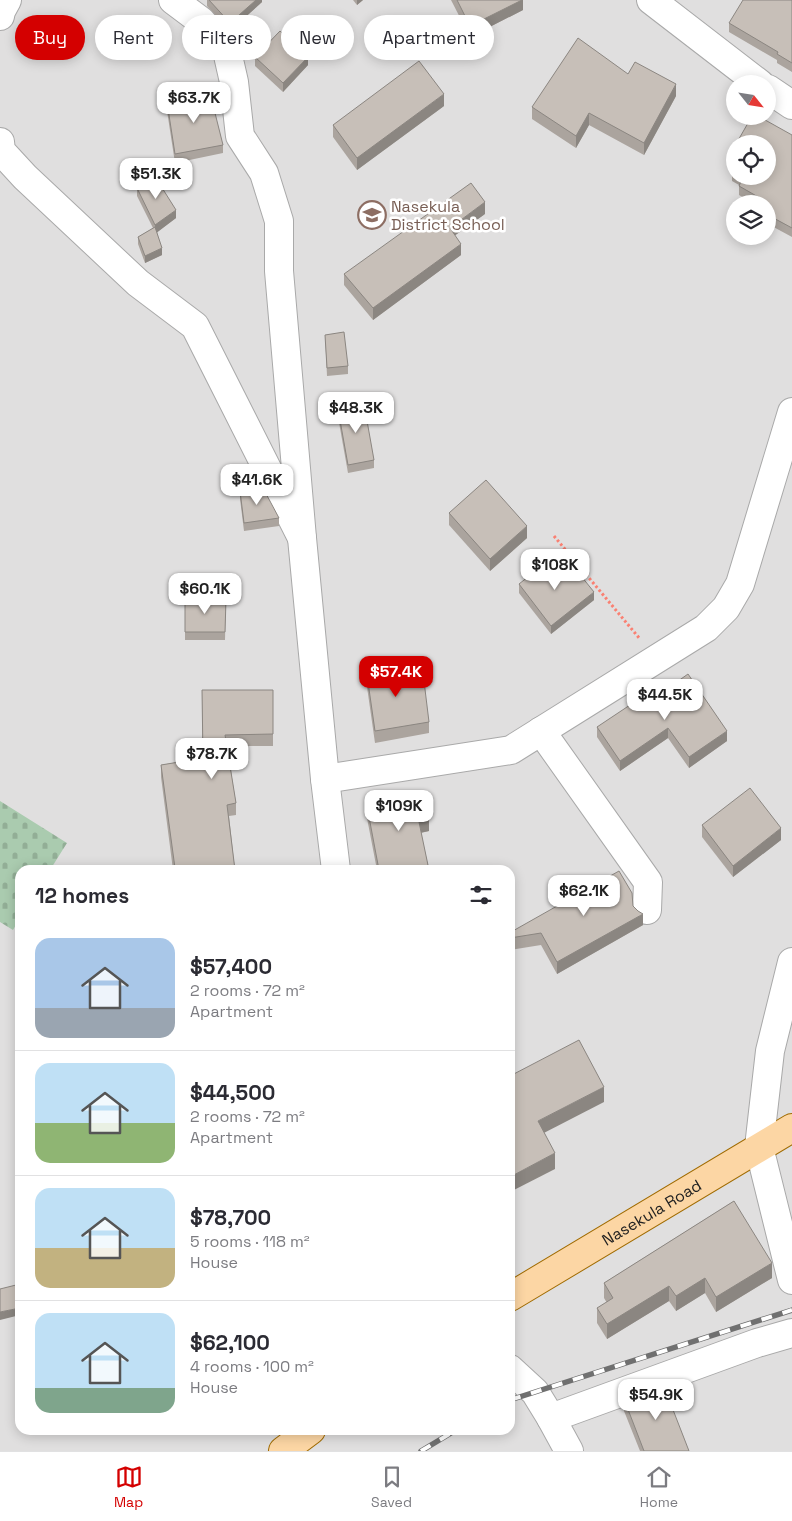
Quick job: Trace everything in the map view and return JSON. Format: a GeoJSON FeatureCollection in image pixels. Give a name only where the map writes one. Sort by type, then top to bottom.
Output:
{"type":"FeatureCollection","features":[{"type":"Feature","properties":{"kind":"main road","name":"Nasekula Road"},"geometry":{"type":"LineString","coordinates":[[515,1294],[792,1128]]}},
{"type":"Feature","properties":{"kind":"main road"},"geometry":{"type":"LineString","coordinates":[[283,1451],[304,1435]]}},
{"type":"Feature","properties":{"kind":"street"},"geometry":{"type":"LineString","coordinates":[[0,16],[7,0]]}},
{"type":"Feature","properties":{"kind":"street"},"geometry":{"type":"LineString","coordinates":[[173,0],[201,22],[228,51],[234,82],[240,136],[264,174],[279,221],[279,271],[302,538],[325,779],[335,865]]}},
{"type":"Feature","properties":{"kind":"street"},"geometry":{"type":"LineString","coordinates":[[651,0],[748,75]]}},
{"type":"Feature","properties":{"kind":"street"},"geometry":{"type":"LineString","coordinates":[[776,94],[792,104]]}},
{"type":"Feature","properties":{"kind":"street"},"geometry":{"type":"LineString","coordinates":[[0,142],[1,151],[24,177],[138,283],[195,326],[302,538]]}},
{"type":"Feature","properties":{"kind":"street"},"geometry":{"type":"LineString","coordinates":[[325,779],[511,750],[706,628],[726,608],[740,584],[792,412]]}},
{"type":"Feature","properties":{"kind":"street"},"geometry":{"type":"LineString","coordinates":[[542,731],[648,882],[647,910]]}},
{"type":"Feature","properties":{"kind":"street"},"geometry":{"type":"LineString","coordinates":[[792,962],[770,1051],[759,1147],[792,1280]]}},
{"type":"Feature","properties":{"kind":"street"},"geometry":{"type":"LineString","coordinates":[[551,1418],[757,1343],[792,1333]]}},
{"type":"Feature","properties":{"kind":"street"},"geometry":{"type":"LineString","coordinates":[[515,1374],[535,1392],[569,1451]]}},
{"type":"Feature","properties":{"kind":"path"},"geometry":{"type":"LineString","coordinates":[[554,536],[635,633],[654,661]]}},
{"type":"Feature","properties":{"kind":"shaded area"},"geometry":{"type":"Polygon","coordinates":[[[0,0],[792,0],[792,1451],[0,1451],[0,0]]]}},
{"type":"Feature","properties":{"kind":"green space"},"geometry":{"type":"Polygon","coordinates":[[[0,801],[67,843],[53,865],[15,865],[15,927],[13,930],[0,922],[0,801]]]}},
{"type":"Feature","properties":{"kind":"building"},"geometry":{"type":"Polygon","coordinates":[[[209,0],[256,0],[239,15],[223,15],[209,0]]]}},
{"type":"Feature","properties":{"kind":"building"},"geometry":{"type":"Polygon","coordinates":[[[457,0],[522,0],[492,15],[464,15],[457,0]]]}},
{"type":"Feature","properties":{"kind":"building"},"geometry":{"type":"Polygon","coordinates":[[[743,0],[792,0],[792,63],[777,54],[778,52],[729,23],[743,0]]]}},
{"type":"Feature","properties":{"kind":"building"},"geometry":{"type":"Polygon","coordinates":[[[280,31],[281,60],[305,60],[283,83],[258,60],[271,60],[271,40],[280,31]]]}},
{"type":"Feature","properties":{"kind":"building"},"geometry":{"type":"Polygon","coordinates":[[[578,38],[628,74],[635,62],[676,84],[644,143],[589,113],[576,136],[532,107],[578,38]]]}},
{"type":"Feature","properties":{"kind":"building"},"geometry":{"type":"Polygon","coordinates":[[[419,61],[444,94],[357,158],[333,125],[419,61]]]}},
{"type":"Feature","properties":{"kind":"building"},"geometry":{"type":"Polygon","coordinates":[[[210,93],[223,145],[175,154],[167,102],[210,93]]]}},
{"type":"Feature","properties":{"kind":"building"},"geometry":{"type":"Polygon","coordinates":[[[747,125],[774,125],[792,135],[792,228],[776,219],[776,195],[755,195],[739,186],[776,185],[776,135],[741,135],[747,125]]]}},
{"type":"Feature","properties":{"kind":"building"},"geometry":{"type":"Polygon","coordinates":[[[154,175],[176,210],[155,225],[137,188],[154,175]]]}},
{"type":"Feature","properties":{"kind":"building"},"geometry":{"type":"Polygon","coordinates":[[[471,183],[485,202],[450,228],[461,244],[373,308],[344,274],[471,183]]]}},
{"type":"Feature","properties":{"kind":"building"},"geometry":{"type":"Polygon","coordinates":[[[155,227],[162,248],[145,256],[138,237],[155,227]]]}},
{"type":"Feature","properties":{"kind":"building"},"geometry":{"type":"Polygon","coordinates":[[[344,332],[348,366],[327,368],[325,335],[344,332]]]}},
{"type":"Feature","properties":{"kind":"building"},"geometry":{"type":"Polygon","coordinates":[[[364,404],[374,460],[348,465],[338,409],[364,404]]]}},
{"type":"Feature","properties":{"kind":"building"},"geometry":{"type":"Polygon","coordinates":[[[486,480],[527,526],[490,559],[449,513],[486,480]]]}},
{"type":"Feature","properties":{"kind":"building"},"geometry":{"type":"Polygon","coordinates":[[[263,488],[279,518],[244,523],[240,491],[263,488]]]}},
{"type":"Feature","properties":{"kind":"building"},"geometry":{"type":"Polygon","coordinates":[[[553,557],[568,578],[577,571],[594,592],[551,626],[519,584],[553,557]]]}},
{"type":"Feature","properties":{"kind":"building"},"geometry":{"type":"Polygon","coordinates":[[[185,598],[226,599],[225,632],[185,632],[185,598]]]}},
{"type":"Feature","properties":{"kind":"building"},"geometry":{"type":"Polygon","coordinates":[[[391,662],[394,678],[423,673],[429,722],[375,731],[366,668],[391,662]]]}},
{"type":"Feature","properties":{"kind":"building"},"geometry":{"type":"Polygon","coordinates":[[[688,674],[727,731],[689,757],[668,728],[620,761],[597,727],[639,699],[643,706],[688,674]]]}},
{"type":"Feature","properties":{"kind":"building"},"geometry":{"type":"Polygon","coordinates":[[[202,690],[273,690],[273,734],[225,735],[236,803],[227,805],[234,865],[175,865],[161,765],[203,758],[202,690]]]}},
{"type":"Feature","properties":{"kind":"building"},"geometry":{"type":"Polygon","coordinates":[[[750,788],[781,828],[733,866],[702,825],[750,788]]]}},
{"type":"Feature","properties":{"kind":"building"},"geometry":{"type":"Polygon","coordinates":[[[412,793],[424,796],[429,820],[419,822],[428,865],[378,865],[366,801],[412,793]]]}},
{"type":"Feature","properties":{"kind":"building"},"geometry":{"type":"Polygon","coordinates":[[[619,871],[632,893],[633,906],[643,914],[557,962],[541,933],[515,937],[515,930],[619,871]]]}},
{"type":"Feature","properties":{"kind":"building"},"geometry":{"type":"Polygon","coordinates":[[[579,1040],[604,1087],[538,1121],[555,1153],[515,1174],[515,1073],[579,1040]]]}},
{"type":"Feature","properties":{"kind":"building"},"geometry":{"type":"Polygon","coordinates":[[[734,1201],[772,1263],[716,1297],[705,1278],[676,1296],[669,1286],[607,1324],[597,1308],[613,1298],[604,1283],[734,1201]]]}},
{"type":"Feature","properties":{"kind":"building"},"geometry":{"type":"Polygon","coordinates":[[[15,1285],[15,1309],[0,1312],[0,1289],[15,1285]]]}},
{"type":"Feature","properties":{"kind":"building"},"geometry":{"type":"Polygon","coordinates":[[[663,1384],[689,1451],[644,1451],[624,1399],[663,1384]]]}},
{"type":"Feature","properties":{"kind":"railway"},"geometry":{"type":"LineString","coordinates":[[515,1398],[792,1310]]}},
{"type":"Feature","properties":{"kind":"railway"},"geometry":{"type":"LineString","coordinates":[[421,1451],[448,1435]]}},
{"type":"Feature","properties":{"kind":"place","name":"Nasekula District School"},"geometry":{"type":"Point","coordinates":[372,215]}}]}
